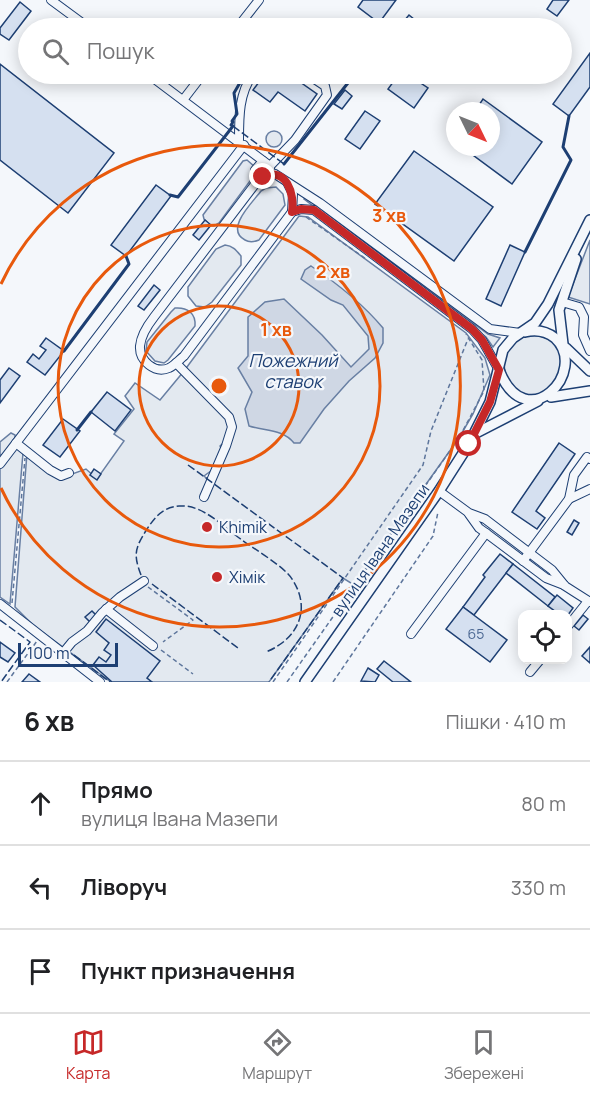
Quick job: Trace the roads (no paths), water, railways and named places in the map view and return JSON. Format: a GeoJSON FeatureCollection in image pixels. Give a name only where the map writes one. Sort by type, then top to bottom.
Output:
{"type":"FeatureCollection","features":[{"type":"Feature","properties":{"kind":"main road"},"geometry":{"type":"LineString","coordinates":[[590,220],[548,304],[535,323],[507,343],[503,350],[499,370],[504,382],[518,397],[531,400],[590,391]]}},
{"type":"Feature","properties":{"kind":"main road"},"geometry":{"type":"LineString","coordinates":[[476,433],[556,392],[566,379],[568,361],[563,345],[559,310],[585,231]]}},
{"type":"Feature","properties":{"kind":"main road"},"geometry":{"type":"LineString","coordinates":[[520,333],[540,331],[548,333],[590,371]]}},
{"type":"Feature","properties":{"kind":"main road","name":"вулиця Івана Мазепи"},"geometry":{"type":"LineString","coordinates":[[305,682],[439,491],[476,433],[490,402],[499,370]]}},
{"type":"Feature","properties":{"kind":"street"},"geometry":{"type":"LineString","coordinates":[[51,0],[75,18]]}},
{"type":"Feature","properties":{"kind":"street"},"geometry":{"type":"LineString","coordinates":[[245,18],[259,0]]}},
{"type":"Feature","properties":{"kind":"street"},"geometry":{"type":"LineString","coordinates":[[161,84],[241,142],[275,174],[329,210],[490,329],[520,333]]}},
{"type":"Feature","properties":{"kind":"street"},"geometry":{"type":"LineString","coordinates":[[183,100],[195,84]]}},
{"type":"Feature","properties":{"kind":"street"},"geometry":{"type":"LineString","coordinates":[[0,464],[241,142],[242,95],[246,84]]}},
{"type":"Feature","properties":{"kind":"street"},"geometry":{"type":"LineString","coordinates":[[322,84],[325,86],[327,95],[295,140],[268,167],[146,327],[140,353],[150,366],[163,370],[176,363],[301,209],[314,210],[472,329],[482,340],[499,370]]}},
{"type":"Feature","properties":{"kind":"street"},"geometry":{"type":"LineString","coordinates":[[255,170],[268,167]]}},
{"type":"Feature","properties":{"kind":"street"},"geometry":{"type":"LineString","coordinates":[[287,182],[293,194],[296,214]]}},
{"type":"Feature","properties":{"kind":"street"},"geometry":{"type":"LineString","coordinates":[[562,302],[579,307],[584,317],[583,335],[590,351]]}},
{"type":"Feature","properties":{"kind":"street"},"geometry":{"type":"LineString","coordinates":[[176,363],[229,417],[232,427],[204,496]]}},
{"type":"Feature","properties":{"kind":"street"},"geometry":{"type":"LineString","coordinates":[[16,442],[50,470],[61,476],[69,473]]}},
{"type":"Feature","properties":{"kind":"street"},"geometry":{"type":"LineString","coordinates":[[523,561],[569,499],[574,475],[586,457],[590,459]]}},
{"type":"Feature","properties":{"kind":"street"},"geometry":{"type":"LineString","coordinates":[[569,499],[590,489]]}},
{"type":"Feature","properties":{"kind":"street"},"geometry":{"type":"LineString","coordinates":[[439,491],[469,513],[485,519],[529,552],[552,570],[565,586]]}},
{"type":"Feature","properties":{"kind":"street"},"geometry":{"type":"LineString","coordinates":[[469,513],[479,528],[546,578],[565,586],[589,601],[572,620]]}},
{"type":"Feature","properties":{"kind":"street"},"geometry":{"type":"LineString","coordinates":[[411,634],[486,533]]}},
{"type":"Feature","properties":{"kind":"street"},"geometry":{"type":"LineString","coordinates":[[63,653],[106,609],[143,582]]}},
{"type":"Feature","properties":{"kind":"street"},"geometry":{"type":"LineString","coordinates":[[0,604],[99,682]]}},
{"type":"Feature","properties":{"kind":"street"},"geometry":{"type":"LineString","coordinates":[[106,609],[153,646]]}},
{"type":"Feature","properties":{"kind":"street"},"geometry":{"type":"LineString","coordinates":[[530,672],[537,664]]}},
{"type":"Feature","properties":{"kind":"water","name":"Пожежний ставок"},"geometry":{"type":"Polygon","coordinates":[[[311,266],[367,310],[383,328],[383,343],[375,358],[349,381],[324,409],[300,443],[294,443],[285,435],[249,426],[245,409],[252,392],[238,368],[248,356],[248,317],[265,302],[284,299],[322,335],[351,367],[369,349],[368,336],[343,305],[331,300],[301,279],[305,270],[311,266]]]}},
{"type":"Feature","properties":{"kind":"place","name":"Khimik"},"geometry":{"type":"Point","coordinates":[207,527]}},
{"type":"Feature","properties":{"kind":"place","name":"Хімік"},"geometry":{"type":"Point","coordinates":[217,577]}}]}
